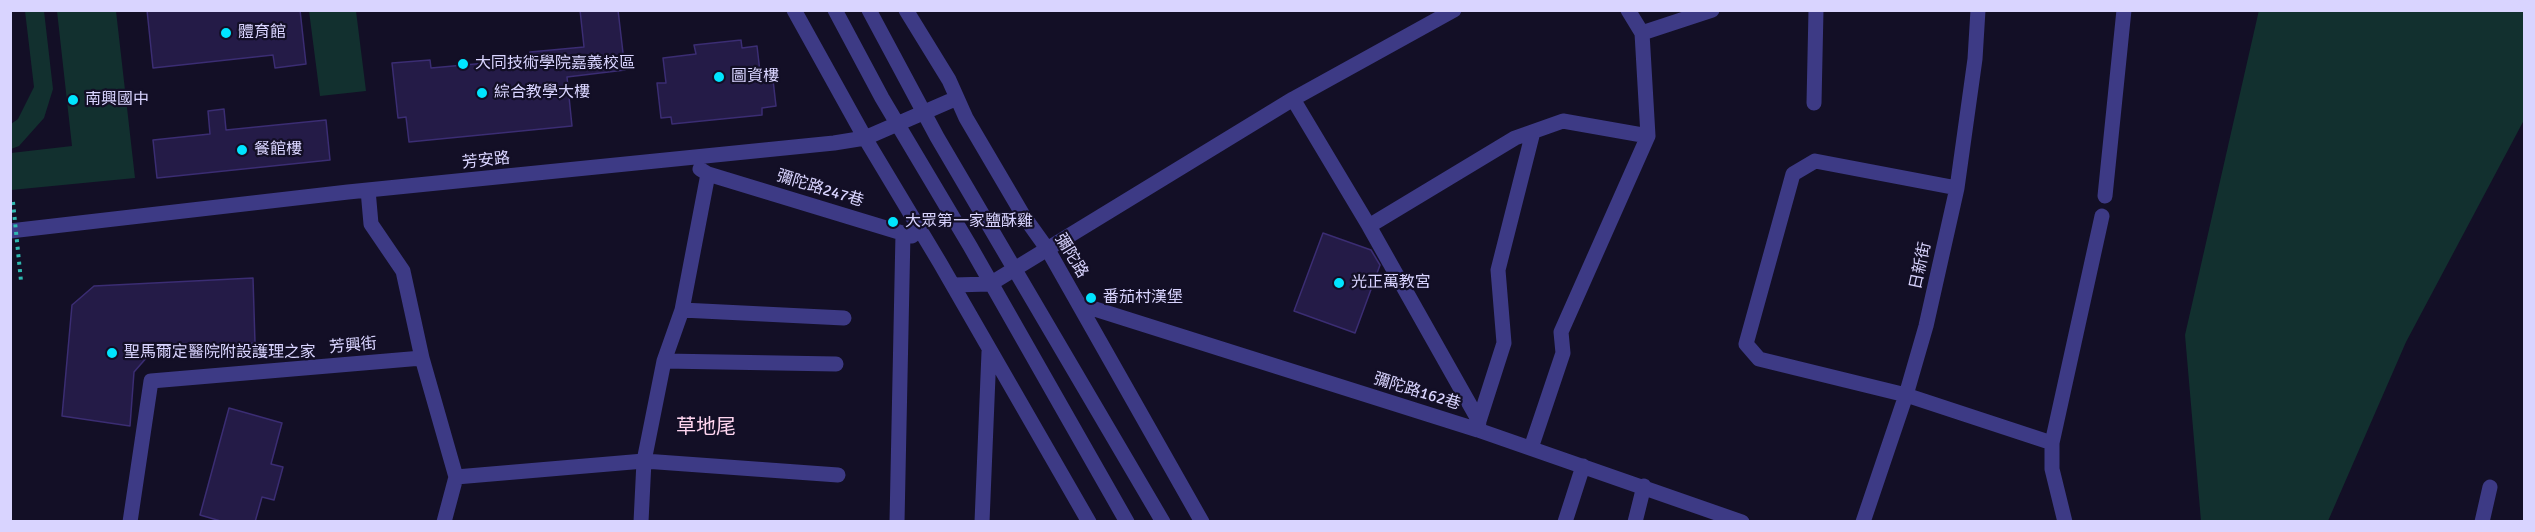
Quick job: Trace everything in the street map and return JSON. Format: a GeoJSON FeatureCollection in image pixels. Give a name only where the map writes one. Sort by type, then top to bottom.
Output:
{"type":"FeatureCollection","features":[{"type":"Feature","properties":{"kind":"street"},"geometry":{"type":"LineString","coordinates":[[794,10],[865,138],[953,285],[989,352],[1089,522]]}},
{"type":"Feature","properties":{"kind":"street"},"geometry":{"type":"LineString","coordinates":[[835,10],[1127,522]]}},
{"type":"Feature","properties":{"kind":"street"},"geometry":{"type":"LineString","coordinates":[[869,10],[923,112],[1162,522]]}},
{"type":"Feature","properties":{"kind":"street","name":"彌陀路"},"geometry":{"type":"LineString","coordinates":[[906,10],[949,80],[966,118],[1023,215],[1048,250],[1202,522]]}},
{"type":"Feature","properties":{"kind":"street"},"geometry":{"type":"LineString","coordinates":[[953,285],[990,284],[1293,99],[1455,10]]}},
{"type":"Feature","properties":{"kind":"street"},"geometry":{"type":"LineString","coordinates":[[1531,448],[1563,353],[1561,332],[1648,136],[1642,33],[1628,10]]}},
{"type":"Feature","properties":{"kind":"street"},"geometry":{"type":"LineString","coordinates":[[1642,33],[1712,10]]}},
{"type":"Feature","properties":{"kind":"street"},"geometry":{"type":"LineString","coordinates":[[1814,103],[1816,10]]}},
{"type":"Feature","properties":{"kind":"street","name":"日新街"},"geometry":{"type":"LineString","coordinates":[[1863,522],[1906,395],[1926,326],[1957,188],[1976,59],[1978,10]]}},
{"type":"Feature","properties":{"kind":"street"},"geometry":{"type":"LineString","coordinates":[[2105,196],[2124,10]]}},
{"type":"Feature","properties":{"kind":"street","name":"芳安路"},"geometry":{"type":"LineString","coordinates":[[10,231],[368,190],[683,159],[865,138],[957,98]]}},
{"type":"Feature","properties":{"kind":"street"},"geometry":{"type":"LineString","coordinates":[[1293,99],[1369,226],[1478,425]]}},
{"type":"Feature","properties":{"kind":"street"},"geometry":{"type":"LineString","coordinates":[[1369,226],[1515,138],[1563,121],[1648,136]]}},
{"type":"Feature","properties":{"kind":"street"},"geometry":{"type":"LineString","coordinates":[[1478,425],[1504,343],[1498,270],[1533,132]]}},
{"type":"Feature","properties":{"kind":"street","name":"彌陀路247巷"},"geometry":{"type":"LineString","coordinates":[[683,159],[708,174],[911,236],[940,263]]}},
{"type":"Feature","properties":{"kind":"street"},"geometry":{"type":"LineString","coordinates":[[1957,188],[1815,161],[1793,174],[1746,344],[1759,359],[1906,395],[2052,443]]}},
{"type":"Feature","properties":{"kind":"street"},"geometry":{"type":"LineString","coordinates":[[641,522],[644,460],[664,361],[682,310],[708,174]]}},
{"type":"Feature","properties":{"kind":"street"},"geometry":{"type":"LineString","coordinates":[[368,190],[370,224],[403,271],[422,358],[456,477],[444,522]]}},
{"type":"Feature","properties":{"kind":"street"},"geometry":{"type":"LineString","coordinates":[[2065,522],[2052,469],[2052,443],[2102,216]]}},
{"type":"Feature","properties":{"kind":"street"},"geometry":{"type":"LineString","coordinates":[[897,522],[903,233]]}},
{"type":"Feature","properties":{"kind":"street","name":"彌陀路162巷"},"geometry":{"type":"LineString","coordinates":[[1078,304],[1478,425],[1531,448],[1644,486],[1721,518],[1742,522]]}},
{"type":"Feature","properties":{"kind":"street"},"geometry":{"type":"LineString","coordinates":[[682,310],[844,318]]}},
{"type":"Feature","properties":{"kind":"street"},"geometry":{"type":"LineString","coordinates":[[982,522],[989,352]]}},
{"type":"Feature","properties":{"kind":"street","name":"芳興街"},"geometry":{"type":"LineString","coordinates":[[130,522],[151,381],[422,358]]}},
{"type":"Feature","properties":{"kind":"street"},"geometry":{"type":"LineString","coordinates":[[664,361],[836,364]]}},
{"type":"Feature","properties":{"kind":"street"},"geometry":{"type":"LineString","coordinates":[[456,477],[644,460],[838,475]]}},
{"type":"Feature","properties":{"kind":"street"},"geometry":{"type":"LineString","coordinates":[[1565,522],[1583,466]]}},
{"type":"Feature","properties":{"kind":"street"},"geometry":{"type":"LineString","coordinates":[[1635,522],[1644,486]]}},
{"type":"Feature","properties":{"kind":"street"},"geometry":{"type":"LineString","coordinates":[[2482,522],[2490,488]]}},
{"type":"Feature","properties":{"kind":"path"},"geometry":{"type":"LineString","coordinates":[[13,202],[21,281]]}},
{"type":"Feature","properties":{"kind":"green space"},"geometry":{"type":"Polygon","coordinates":[[[2259,10],[2524,11],[2524,120],[2406,342],[2328,521],[2201,521],[2185,335],[2259,10]]]}},
{"type":"Feature","properties":{"kind":"green space"},"geometry":{"type":"Polygon","coordinates":[[[25,11],[44,11],[53,89],[44,118],[19,146],[11,149],[11,124],[18,119],[34,87],[25,11]]]}},
{"type":"Feature","properties":{"kind":"green space"},"geometry":{"type":"Polygon","coordinates":[[[57,11],[116,11],[135,178],[11,190],[11,153],[72,146],[57,11]]]}},
{"type":"Feature","properties":{"kind":"green space"},"geometry":{"type":"Polygon","coordinates":[[[309,11],[356,11],[366,91],[320,96],[309,11]]]}},
{"type":"Feature","properties":{"kind":"building","name":"體育館"},"geometry":{"type":"Polygon","coordinates":[[[147,10],[300,10],[306,64],[275,68],[273,55],[153,68],[147,10]]]}},
{"type":"Feature","properties":{"kind":"building","name":"綜合教學大樓"},"geometry":{"type":"Polygon","coordinates":[[[580,10],[618,10],[625,70],[567,77],[572,126],[409,142],[406,117],[398,118],[392,63],[430,60],[431,68],[531,59],[530,52],[584,47],[580,10]]]}},
{"type":"Feature","properties":{"kind":"building","name":"圖資樓"},"geometry":{"type":"Polygon","coordinates":[[[741,40],[742,48],[757,46],[760,72],[772,71],[776,106],[762,108],[762,115],[672,124],[671,117],[661,118],[657,83],[666,83],[663,58],[696,54],[694,45],[741,40]]]}},
{"type":"Feature","properties":{"kind":"building","name":"餐館樓"},"geometry":{"type":"Polygon","coordinates":[[[224,109],[226,130],[326,120],[330,160],[157,178],[153,140],[210,134],[208,111],[224,109]]]}},
{"type":"Feature","properties":{"kind":"building","name":"光正萬教宮"},"geometry":{"type":"Polygon","coordinates":[[[1323,233],[1371,250],[1380,265],[1355,333],[1294,311],[1323,233]]]}},
{"type":"Feature","properties":{"kind":"building","name":"聖馬爾定醫院附設護理之家"},"geometry":{"type":"Polygon","coordinates":[[[253,278],[255,343],[165,350],[148,356],[134,372],[130,426],[62,416],[72,305],[94,286],[253,278]]]}},
{"type":"Feature","properties":{"kind":"building"},"geometry":{"type":"Polygon","coordinates":[[[229,408],[282,423],[271,464],[283,467],[274,500],[262,497],[255,522],[224,522],[200,515],[229,408]]]}},
{"type":"Feature","properties":{"kind":"place","name":"體育館"},"geometry":{"type":"Point","coordinates":[226,33]}},
{"type":"Feature","properties":{"kind":"place","name":"大同技術學院嘉義校區"},"geometry":{"type":"Point","coordinates":[463,64]}},
{"type":"Feature","properties":{"kind":"place","name":"圖資樓"},"geometry":{"type":"Point","coordinates":[719,77]}},
{"type":"Feature","properties":{"kind":"place","name":"綜合教學大樓"},"geometry":{"type":"Point","coordinates":[482,93]}},
{"type":"Feature","properties":{"kind":"place","name":"南興國中"},"geometry":{"type":"Point","coordinates":[73,100]}},
{"type":"Feature","properties":{"kind":"place","name":"餐館樓"},"geometry":{"type":"Point","coordinates":[242,150]}},
{"type":"Feature","properties":{"kind":"place","name":"大眾第一家鹽酥雞"},"geometry":{"type":"Point","coordinates":[893,222]}},
{"type":"Feature","properties":{"kind":"place","name":"光正萬教宮"},"geometry":{"type":"Point","coordinates":[1339,283]}},
{"type":"Feature","properties":{"kind":"place","name":"番茄村漢堡"},"geometry":{"type":"Point","coordinates":[1091,298]}},
{"type":"Feature","properties":{"kind":"place","name":"聖馬爾定醫院附設護理之家"},"geometry":{"type":"Point","coordinates":[112,353]}},
{"type":"Feature","properties":{"kind":"district","name":"草地尾"},"geometry":{"type":"Point","coordinates":[706,428]}}]}
